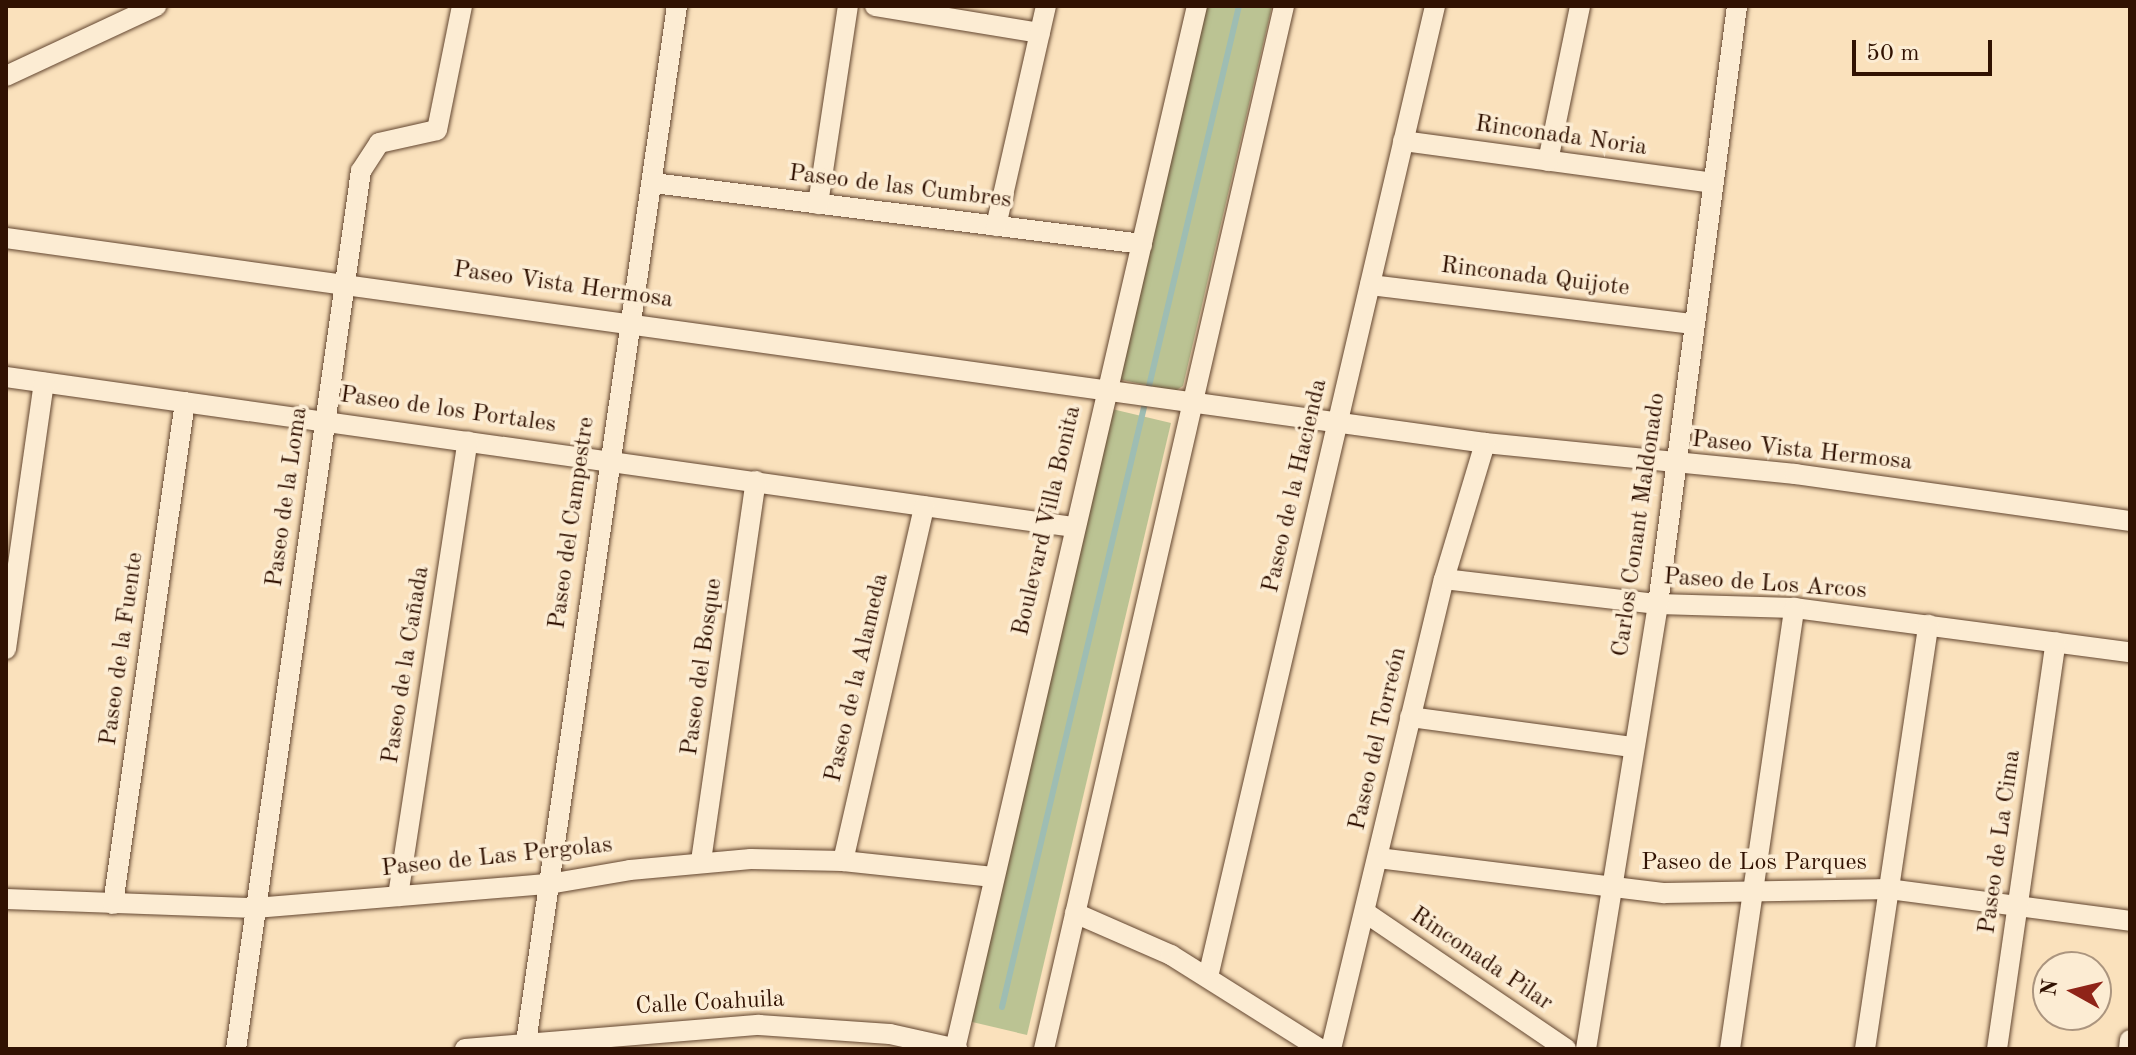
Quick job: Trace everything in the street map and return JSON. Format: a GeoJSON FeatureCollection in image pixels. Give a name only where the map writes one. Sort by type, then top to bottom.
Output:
{"type":"FeatureCollection","features":[{"type":"Feature","properties":{"kind":"street"},"geometry":{"type":"LineString","coordinates":[[6,76],[156,6]]}},
{"type":"Feature","properties":{"kind":"street","name":"Paseo de la Loma"},"geometry":{"type":"LineString","coordinates":[[236,1049],[361,171],[379,143],[437,130],[462,6]]}},
{"type":"Feature","properties":{"kind":"street","name":"Paseo del Campestre"},"geometry":{"type":"LineString","coordinates":[[526,1046],[628,322],[653,183],[677,6]]}},
{"type":"Feature","properties":{"kind":"street"},"geometry":{"type":"LineString","coordinates":[[818,204],[848,6]]}},
{"type":"Feature","properties":{"kind":"street"},"geometry":{"type":"LineString","coordinates":[[875,6],[1040,33]]}},
{"type":"Feature","properties":{"kind":"street"},"geometry":{"type":"LineString","coordinates":[[996,226],[1046,6]]}},
{"type":"Feature","properties":{"kind":"street","name":"Boulevard Villa Bonita"},"geometry":{"type":"LineString","coordinates":[[955,1049],[1073,527],[1110,388],[1197,6]]}},
{"type":"Feature","properties":{"kind":"street"},"geometry":{"type":"LineString","coordinates":[[1044,1049],[1188,401],[1284,6]]}},
{"type":"Feature","properties":{"kind":"street","name":"Paseo de la Hacienda"},"geometry":{"type":"LineString","coordinates":[[1208,977],[1435,6]]}},
{"type":"Feature","properties":{"kind":"street"},"geometry":{"type":"LineString","coordinates":[[1548,161],[1580,6]]}},
{"type":"Feature","properties":{"kind":"street","name":"Carlos Conant Maldonado"},"geometry":{"type":"LineString","coordinates":[[1586,1049],[1658,604],[1737,6]]}},
{"type":"Feature","properties":{"kind":"street","name":"Rinconada Noria"},"geometry":{"type":"LineString","coordinates":[[1403,141],[1713,183]]}},
{"type":"Feature","properties":{"kind":"street","name":"Paseo de las Cumbres"},"geometry":{"type":"LineString","coordinates":[[653,183],[1142,244]]}},
{"type":"Feature","properties":{"kind":"street","name":"Paseo Vista Hermosa"},"geometry":{"type":"LineString","coordinates":[[6,238],[346,282],[1485,443],[1676,465],[1795,474],[2130,521]]}},
{"type":"Feature","properties":{"kind":"street","name":"Rinconada Quijote"},"geometry":{"type":"LineString","coordinates":[[1370,285],[1694,324]]}},
{"type":"Feature","properties":{"kind":"street","name":"Paseo de los Portales"},"geometry":{"type":"LineString","coordinates":[[6,377],[609,459],[1073,527]]}},
{"type":"Feature","properties":{"kind":"street"},"geometry":{"type":"LineString","coordinates":[[6,649],[44,383]]}},
{"type":"Feature","properties":{"kind":"street","name":"Paseo de la Fuente"},"geometry":{"type":"LineString","coordinates":[[113,904],[185,402]]}},
{"type":"Feature","properties":{"kind":"street","name":"Paseo de la Cañada"},"geometry":{"type":"LineString","coordinates":[[398,896],[468,441]]}},
{"type":"Feature","properties":{"kind":"street","name":"Paseo del Torreón"},"geometry":{"type":"LineString","coordinates":[[1331,1049],[1444,579],[1485,443]]}},
{"type":"Feature","properties":{"kind":"street","name":"Paseo del Bosque"},"geometry":{"type":"LineString","coordinates":[[701,861],[756,481]]}},
{"type":"Feature","properties":{"kind":"street","name":"Paseo de la Alameda"},"geometry":{"type":"LineString","coordinates":[[843,861],[924,506]]}},
{"type":"Feature","properties":{"kind":"street","name":"Paseo de Los Arcos"},"geometry":{"type":"LineString","coordinates":[[1444,579],[1658,604],[1794,608],[2130,652]]}},
{"type":"Feature","properties":{"kind":"street"},"geometry":{"type":"LineString","coordinates":[[1730,1049],[1794,608]]}},
{"type":"Feature","properties":{"kind":"street"},"geometry":{"type":"LineString","coordinates":[[1865,1049],[1928,625]]}},
{"type":"Feature","properties":{"kind":"street","name":"Paseo de La Cima"},"geometry":{"type":"LineString","coordinates":[[1997,1049],[2056,642]]}},
{"type":"Feature","properties":{"kind":"street"},"geometry":{"type":"LineString","coordinates":[[1410,717],[1633,747]]}},
{"type":"Feature","properties":{"kind":"street","name":"Paseo de Los Parques"},"geometry":{"type":"LineString","coordinates":[[1378,858],[1613,890],[1753,894],[1888,889],[2130,921]]}},
{"type":"Feature","properties":{"kind":"street","name":"Paseo de Las Pergolas"},"geometry":{"type":"LineString","coordinates":[[6,899],[255,908],[549,884],[701,861],[843,861],[993,877]]}},
{"type":"Feature","properties":{"kind":"street"},"geometry":{"type":"LineString","coordinates":[[1075,913],[1171,955],[1320,1049]]}},
{"type":"Feature","properties":{"kind":"street","name":"Rinconada Pilar"},"geometry":{"type":"LineString","coordinates":[[1366,913],[1566,1049]]}},
{"type":"Feature","properties":{"kind":"street","name":"Calle Coahuila"},"geometry":{"type":"LineString","coordinates":[[465,1049],[759,1025],[890,1034],[955,1049]]}},
{"type":"Feature","properties":{"kind":"street"},"geometry":{"type":"LineString","coordinates":[[2129,1049],[2130,1040]]}},
{"type":"Feature","properties":{"kind":"green space"},"geometry":{"type":"Polygon","coordinates":[[[1207,6],[1272,6],[1183,386],[1175,391],[1118,379],[1207,6]]]}},
{"type":"Feature","properties":{"kind":"green space"},"geometry":{"type":"Polygon","coordinates":[[[1112,409],[1171,423],[1027,1035],[968,1021],[1112,409]]]}},
{"type":"Feature","properties":{"kind":"waterway"},"geometry":{"type":"LineString","coordinates":[[1002,1007],[1239,6]]}}]}
